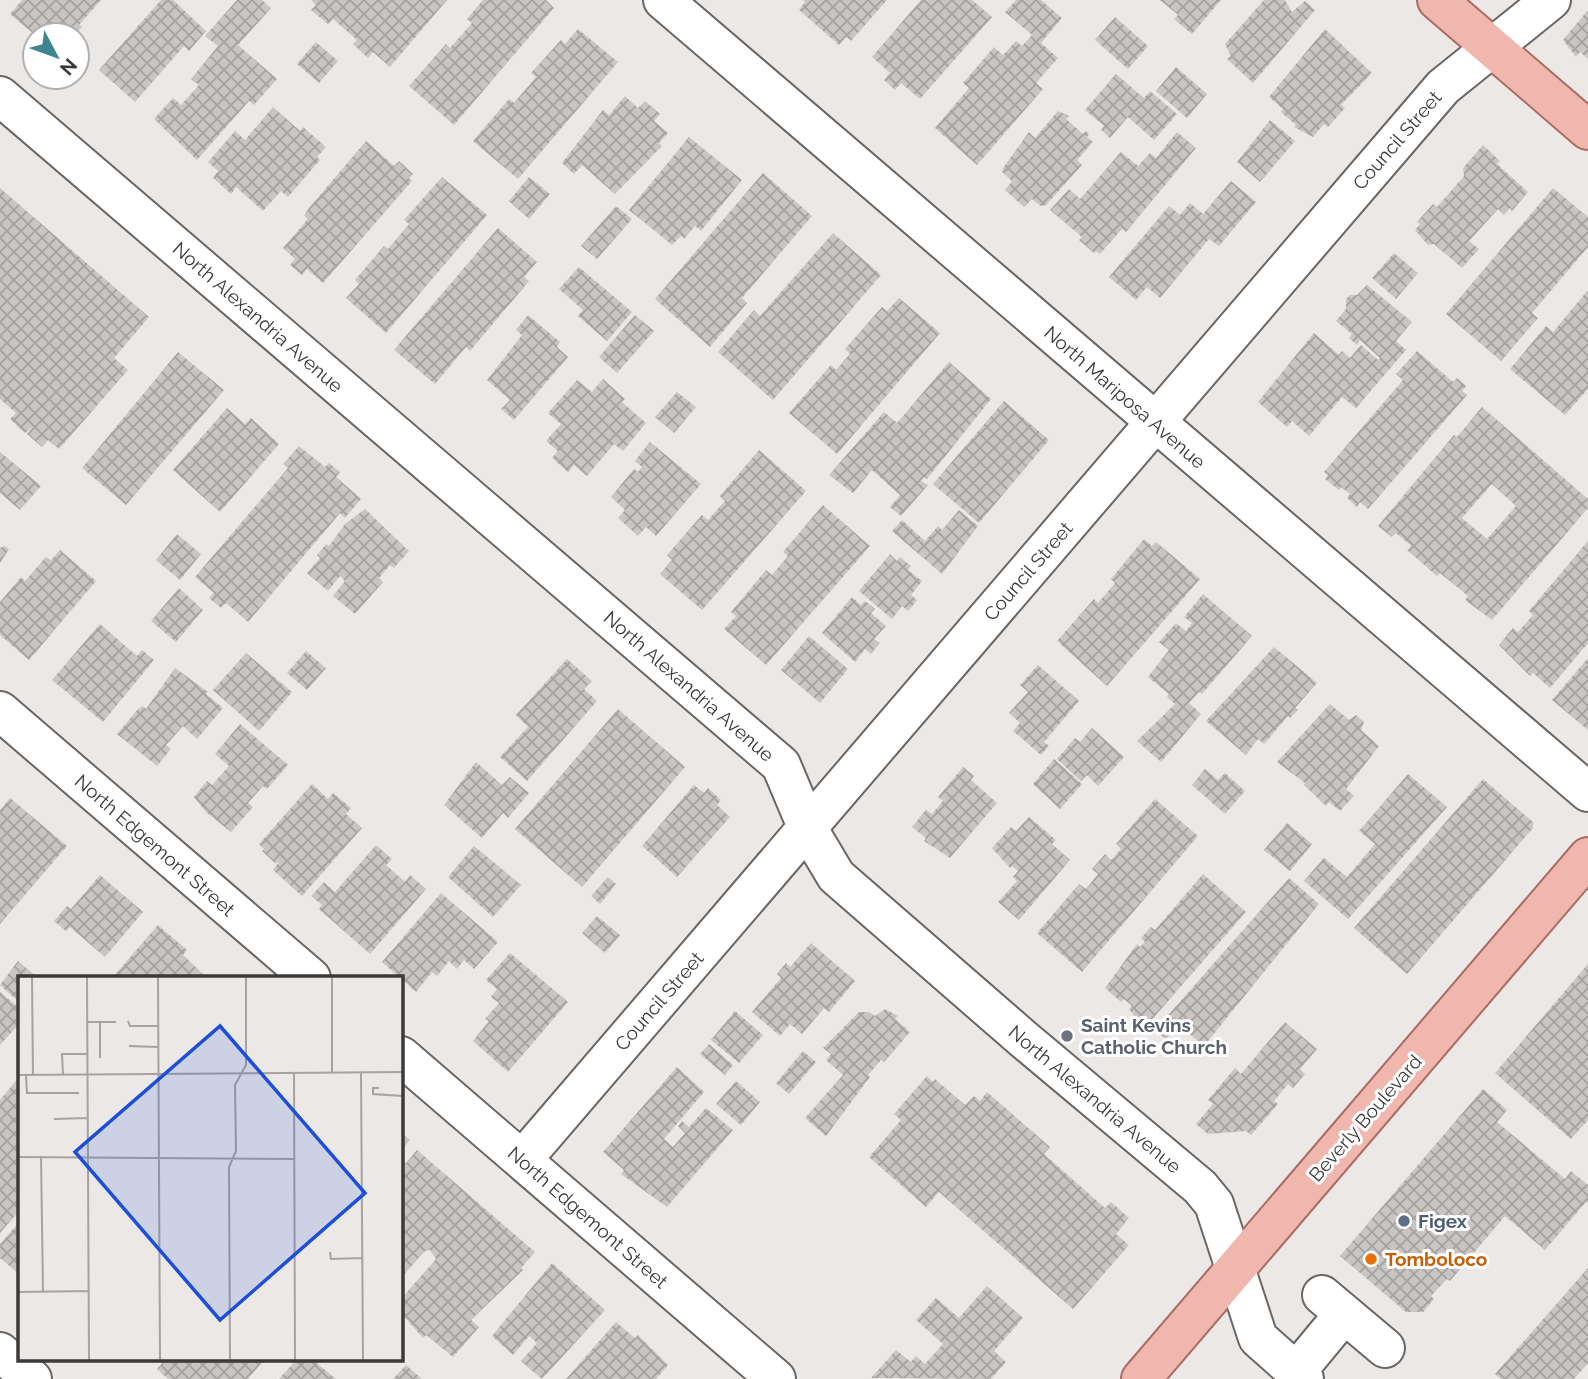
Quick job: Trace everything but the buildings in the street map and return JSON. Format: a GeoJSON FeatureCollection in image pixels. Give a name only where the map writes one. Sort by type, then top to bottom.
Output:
{"type":"FeatureCollection","features":[{"type":"Feature","properties":{"kind":"main road"},"geometry":{"type":"LineString","coordinates":[[1437,0],[1588,130]]}},
{"type":"Feature","properties":{"kind":"main road","name":"Beverly Boulevard"},"geometry":{"type":"LineString","coordinates":[[1142,1379],[1588,857]]}},
{"type":"Feature","properties":{"kind":"street","name":"North Mariposa Avenue"},"geometry":{"type":"LineString","coordinates":[[663,0],[1588,792]]}},
{"type":"Feature","properties":{"kind":"street","name":"Council Street"},"geometry":{"type":"LineString","coordinates":[[522,1160],[1443,87],[1551,0]]}},
{"type":"Feature","properties":{"kind":"street","name":"North Alexandria Avenue"},"geometry":{"type":"LineString","coordinates":[[0,96],[781,765],[808,829],[836,876],[1010,1028],[1200,1187],[1213,1204],[1258,1338],[1300,1375]]}},
{"type":"Feature","properties":{"kind":"street","name":"North Edgemont Street"},"geometry":{"type":"LineString","coordinates":[[0,711],[309,976]]}},
{"type":"Feature","properties":{"kind":"street","name":"North Edgemont Street"},"geometry":{"type":"LineString","coordinates":[[402,1057],[776,1379]]}},
{"type":"Feature","properties":{"kind":"street"},"geometry":{"type":"LineString","coordinates":[[1300,1375],[1333,1304],[1385,1348]]}},
{"type":"Feature","properties":{"kind":"street"},"geometry":{"type":"LineString","coordinates":[[0,1352],[32,1379]]}},
{"type":"Feature","properties":{"kind":"place","name":"Saint Kevins Catholic Church"},"geometry":{"type":"Point","coordinates":[1067,1036]}},
{"type":"Feature","properties":{"kind":"place","name":"Figex"},"geometry":{"type":"Point","coordinates":[1404,1221]}},
{"type":"Feature","properties":{"kind":"place","name":"Tomboloco"},"geometry":{"type":"Point","coordinates":[1371,1259]}}]}
